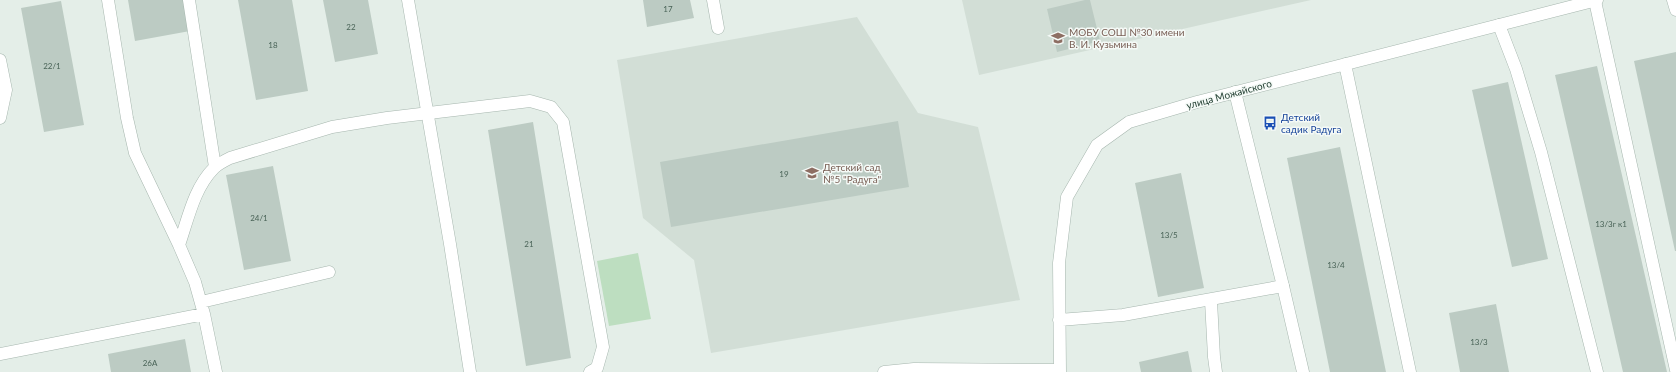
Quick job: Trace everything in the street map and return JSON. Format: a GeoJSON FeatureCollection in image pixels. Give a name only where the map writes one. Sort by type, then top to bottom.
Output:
{"type":"FeatureCollection","features":[{"type":"Feature","properties":{"kind":"street"},"geometry":{"type":"LineString","coordinates":[[108,0],[127,118],[135,153],[180,245],[195,282],[216,372]]}},
{"type":"Feature","properties":{"kind":"street"},"geometry":{"type":"LineString","coordinates":[[189,0],[215,167]]}},
{"type":"Feature","properties":{"kind":"street"},"geometry":{"type":"LineString","coordinates":[[408,0],[470,372]]}},
{"type":"Feature","properties":{"kind":"street"},"geometry":{"type":"LineString","coordinates":[[713,0],[718,28]]}},
{"type":"Feature","properties":{"kind":"street"},"geometry":{"type":"LineString","coordinates":[[1596,0],[1676,370]]}},
{"type":"Feature","properties":{"kind":"street","name":"улица Можайского"},"geometry":{"type":"LineString","coordinates":[[1060,371],[1059,263],[1067,197],[1096,145],[1129,122],[1235,92],[1596,0]]}},
{"type":"Feature","properties":{"kind":"street"},"geometry":{"type":"LineString","coordinates":[[1673,0],[1676,10]]}},
{"type":"Feature","properties":{"kind":"street"},"geometry":{"type":"LineString","coordinates":[[1499,25],[1516,69],[1541,152],[1597,372]]}},
{"type":"Feature","properties":{"kind":"street"},"geometry":{"type":"LineString","coordinates":[[0,60],[6,90],[0,118]]}},
{"type":"Feature","properties":{"kind":"street"},"geometry":{"type":"LineString","coordinates":[[1345,64],[1410,372]]}},
{"type":"Feature","properties":{"kind":"street"},"geometry":{"type":"LineString","coordinates":[[1235,92],[1284,286],[1303,372]]}},
{"type":"Feature","properties":{"kind":"street"},"geometry":{"type":"LineString","coordinates":[[180,245],[194,202],[204,180],[215,167],[230,158],[332,127],[387,118],[530,101],[551,107],[563,122],[603,347],[597,368],[590,372]]}},
{"type":"Feature","properties":{"kind":"street"},"geometry":{"type":"LineString","coordinates":[[0,354],[202,308],[329,272]]}},
{"type":"Feature","properties":{"kind":"street"},"geometry":{"type":"LineString","coordinates":[[1059,320],[1123,315],[1211,301],[1284,286]]}},
{"type":"Feature","properties":{"kind":"street"},"geometry":{"type":"LineString","coordinates":[[1211,301],[1216,372]]}},
{"type":"Feature","properties":{"kind":"street"},"geometry":{"type":"LineString","coordinates":[[884,372],[914,369],[1060,371]]}},
{"type":"Feature","properties":{"kind":"shaded area","name":"МОБУ СОШ №30 имени В. И. Кузьмина"},"geometry":{"type":"Polygon","coordinates":[[[962,0],[1311,0],[979,75],[962,0]]]}},
{"type":"Feature","properties":{"kind":"shaded area","name":"Детский сад №5 \"Радуга\""},"geometry":{"type":"Polygon","coordinates":[[[857,17],[918,113],[978,127],[1020,300],[711,353],[694,260],[643,218],[617,60],[857,17]]]}},
{"type":"Feature","properties":{"kind":"green space"},"geometry":{"type":"Polygon","coordinates":[[[638,253],[651,319],[609,326],[597,261],[638,253]]]}},
{"type":"Feature","properties":{"kind":"building"},"geometry":{"type":"Polygon","coordinates":[[[128,0],[184,0],[190,31],[135,41],[128,0]]]}},
{"type":"Feature","properties":{"kind":"building"},"geometry":{"type":"Polygon","coordinates":[[[238,0],[292,0],[308,91],[256,100],[238,0]]]}},
{"type":"Feature","properties":{"kind":"building"},"geometry":{"type":"Polygon","coordinates":[[[323,0],[368,0],[378,54],[335,62],[323,0]]]}},
{"type":"Feature","properties":{"kind":"building"},"geometry":{"type":"Polygon","coordinates":[[[643,0],[690,0],[694,18],[647,27],[643,0]]]}},
{"type":"Feature","properties":{"kind":"building"},"geometry":{"type":"Polygon","coordinates":[[[1090,0],[1100,41],[1057,52],[1047,9],[1090,0]]]}},
{"type":"Feature","properties":{"kind":"building"},"geometry":{"type":"Polygon","coordinates":[[[61,1],[84,125],[44,132],[21,8],[61,1]]]}},
{"type":"Feature","properties":{"kind":"building"},"geometry":{"type":"Polygon","coordinates":[[[1676,52],[1676,251],[1675,251],[1634,61],[1676,52]]]}},
{"type":"Feature","properties":{"kind":"building"},"geometry":{"type":"Polygon","coordinates":[[[1597,66],[1667,372],[1623,372],[1555,75],[1597,66]]]}},
{"type":"Feature","properties":{"kind":"building"},"geometry":{"type":"Polygon","coordinates":[[[1508,82],[1548,259],[1512,267],[1472,90],[1508,82]]]}},
{"type":"Feature","properties":{"kind":"building"},"geometry":{"type":"Polygon","coordinates":[[[898,121],[909,187],[671,227],[660,162],[898,121]]]}},
{"type":"Feature","properties":{"kind":"building"},"geometry":{"type":"Polygon","coordinates":[[[533,122],[571,358],[526,366],[488,130],[533,122]]]}},
{"type":"Feature","properties":{"kind":"building"},"geometry":{"type":"Polygon","coordinates":[[[1340,147],[1386,372],[1330,372],[1287,158],[1340,147]]]}},
{"type":"Feature","properties":{"kind":"building"},"geometry":{"type":"Polygon","coordinates":[[[273,166],[291,261],[244,270],[226,175],[273,166]]]}},
{"type":"Feature","properties":{"kind":"building"},"geometry":{"type":"Polygon","coordinates":[[[1181,173],[1204,288],[1158,297],[1135,183],[1181,173]]]}},
{"type":"Feature","properties":{"kind":"building"},"geometry":{"type":"Polygon","coordinates":[[[1496,304],[1509,372],[1460,372],[1449,313],[1496,304]]]}},
{"type":"Feature","properties":{"kind":"building"},"geometry":{"type":"Polygon","coordinates":[[[185,339],[191,372],[111,372],[108,354],[185,339]]]}},
{"type":"Feature","properties":{"kind":"building"},"geometry":{"type":"Polygon","coordinates":[[[1188,351],[1192,372],[1141,372],[1139,362],[1188,351]]]}},
{"type":"Feature","properties":{"kind":"place","name":"МОБУ СОШ №30 имени В. И. Кузьмина"},"geometry":{"type":"Point","coordinates":[1058,38]}},
{"type":"Feature","properties":{"kind":"place","name":"Детский садик Радуга"},"geometry":{"type":"Point","coordinates":[1270,123]}},
{"type":"Feature","properties":{"kind":"place","name":"Детский сад №5 \"Радуга\""},"geometry":{"type":"Point","coordinates":[812,173]}}]}
